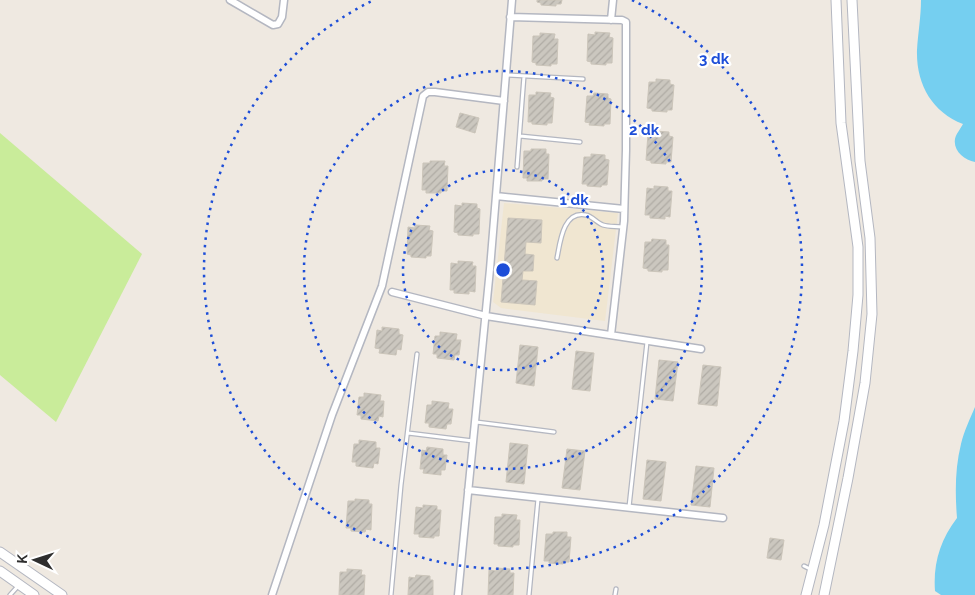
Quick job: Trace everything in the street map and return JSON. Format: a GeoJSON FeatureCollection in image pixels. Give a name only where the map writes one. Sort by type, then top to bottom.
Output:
{"type":"FeatureCollection","features":[{"type":"Feature","properties":{"kind":"main road"},"geometry":{"type":"LineString","coordinates":[[806,595],[808,568],[824,525],[844,421],[858,295],[858,247],[841,123],[836,0]]}},
{"type":"Feature","properties":{"kind":"main road"},"geometry":{"type":"LineString","coordinates":[[824,595],[865,383],[872,314],[870,238],[860,161],[852,0]]}},
{"type":"Feature","properties":{"kind":"main road"},"geometry":{"type":"LineString","coordinates":[[0,552],[56,593]]}},
{"type":"Feature","properties":{"kind":"main road"},"geometry":{"type":"LineString","coordinates":[[0,571],[34,595]]}},
{"type":"Feature","properties":{"kind":"street"},"geometry":{"type":"LineString","coordinates":[[230,0],[273,25],[278,24],[282,17],[284,0]]}},
{"type":"Feature","properties":{"kind":"street"},"geometry":{"type":"LineString","coordinates":[[458,595],[486,316],[512,0]]}},
{"type":"Feature","properties":{"kind":"street"},"geometry":{"type":"LineString","coordinates":[[611,20],[612,0]]}},
{"type":"Feature","properties":{"kind":"street"},"geometry":{"type":"LineString","coordinates":[[510,18],[622,20],[626,22],[624,209],[611,335]]}},
{"type":"Feature","properties":{"kind":"street"},"geometry":{"type":"LineString","coordinates":[[272,595],[332,415],[382,286],[423,96],[428,92],[435,92],[504,101]]}},
{"type":"Feature","properties":{"kind":"street"},"geometry":{"type":"LineString","coordinates":[[496,196],[624,209]]}},
{"type":"Feature","properties":{"kind":"street"},"geometry":{"type":"LineString","coordinates":[[392,292],[486,316],[701,349]]}},
{"type":"Feature","properties":{"kind":"street"},"geometry":{"type":"LineString","coordinates":[[468,490],[723,518]]}},
{"type":"Feature","properties":{"kind":"lane"},"geometry":{"type":"LineString","coordinates":[[506,75],[583,79]]}},
{"type":"Feature","properties":{"kind":"lane"},"geometry":{"type":"LineString","coordinates":[[517,167],[524,76]]}},
{"type":"Feature","properties":{"kind":"lane"},"geometry":{"type":"LineString","coordinates":[[520,136],[580,142]]}},
{"type":"Feature","properties":{"kind":"lane"},"geometry":{"type":"LineString","coordinates":[[557,258],[564,227],[572,217],[587,215],[602,225],[623,227]]}},
{"type":"Feature","properties":{"kind":"lane"},"geometry":{"type":"LineString","coordinates":[[628,508],[647,341]]}},
{"type":"Feature","properties":{"kind":"lane"},"geometry":{"type":"LineString","coordinates":[[391,595],[401,485],[417,354]]}},
{"type":"Feature","properties":{"kind":"lane"},"geometry":{"type":"LineString","coordinates":[[475,422],[554,432]]}},
{"type":"Feature","properties":{"kind":"lane"},"geometry":{"type":"LineString","coordinates":[[408,433],[473,441]]}},
{"type":"Feature","properties":{"kind":"lane"},"geometry":{"type":"LineString","coordinates":[[529,595],[538,498]]}},
{"type":"Feature","properties":{"kind":"lane"},"geometry":{"type":"LineString","coordinates":[[10,595],[20,585]]}},
{"type":"Feature","properties":{"kind":"lane"},"geometry":{"type":"LineString","coordinates":[[615,595],[616,589]]}},
{"type":"Feature","properties":{"kind":"shaded area"},"geometry":{"type":"Polygon","coordinates":[[[504,203],[618,213],[605,321],[501,308],[493,302],[504,203]]]}},
{"type":"Feature","properties":{"kind":"green space"},"geometry":{"type":"Polygon","coordinates":[[[0,133],[142,254],[56,422],[0,375],[0,133]]]}},
{"type":"Feature","properties":{"kind":"water"},"geometry":{"type":"Polygon","coordinates":[[[921,0],[975,0],[975,162],[963,157],[956,147],[956,137],[963,124],[952,119],[935,104],[928,95],[919,74],[917,50],[921,0]]]}},
{"type":"Feature","properties":{"kind":"water"},"geometry":{"type":"Polygon","coordinates":[[[975,407],[975,595],[941,595],[935,591],[935,571],[942,544],[957,518],[956,481],[959,453],[964,434],[975,407]]]}},
{"type":"Feature","properties":{"kind":"building"},"geometry":{"type":"Polygon","coordinates":[[[537,0],[562,0],[561,4],[556,4],[556,6],[541,5],[537,0]]]}},
{"type":"Feature","properties":{"kind":"building"},"geometry":{"type":"Polygon","coordinates":[[[595,32],[610,33],[609,37],[613,38],[612,63],[606,63],[606,65],[591,64],[591,62],[587,61],[588,34],[595,35],[595,32]]]}},
{"type":"Feature","properties":{"kind":"building"},"geometry":{"type":"Polygon","coordinates":[[[540,33],[555,34],[554,39],[558,39],[557,64],[551,64],[551,66],[536,65],[536,63],[532,62],[533,36],[540,36],[540,33]]]}},
{"type":"Feature","properties":{"kind":"building"},"geometry":{"type":"Polygon","coordinates":[[[656,79],[670,80],[670,84],[674,85],[672,110],[667,110],[667,112],[652,111],[652,109],[647,108],[649,82],[656,82],[656,79]]]}},
{"type":"Feature","properties":{"kind":"building"},"geometry":{"type":"Polygon","coordinates":[[[536,92],[551,93],[550,97],[554,98],[552,123],[547,123],[547,125],[528,122],[529,95],[536,95],[536,92]]]}},
{"type":"Feature","properties":{"kind":"building"},"geometry":{"type":"Polygon","coordinates":[[[594,93],[608,94],[608,98],[611,99],[610,124],[604,124],[604,126],[589,125],[590,123],[585,122],[587,96],[593,96],[594,93]]]}},
{"type":"Feature","properties":{"kind":"building"},"geometry":{"type":"Polygon","coordinates":[[[460,113],[479,118],[475,133],[456,127],[460,113]]]}},
{"type":"Feature","properties":{"kind":"building"},"geometry":{"type":"Polygon","coordinates":[[[655,131],[669,132],[669,136],[673,137],[671,162],[666,162],[666,164],[651,163],[651,161],[646,160],[648,134],[655,134],[655,131]]]}},
{"type":"Feature","properties":{"kind":"building"},"geometry":{"type":"Polygon","coordinates":[[[531,149],[546,149],[546,154],[549,154],[548,179],[527,181],[527,178],[523,178],[524,151],[531,151],[531,149]]]}},
{"type":"Feature","properties":{"kind":"building"},"geometry":{"type":"Polygon","coordinates":[[[591,154],[605,155],[605,159],[609,160],[607,185],[602,185],[601,187],[582,184],[584,157],[591,157],[591,154]]]}},
{"type":"Feature","properties":{"kind":"building"},"geometry":{"type":"Polygon","coordinates":[[[430,161],[445,161],[444,166],[448,166],[447,191],[426,193],[426,190],[422,190],[423,163],[430,163],[430,161]]]}},
{"type":"Feature","properties":{"kind":"building"},"geometry":{"type":"Polygon","coordinates":[[[654,186],[668,187],[668,191],[672,191],[670,217],[665,216],[665,219],[650,218],[650,215],[645,215],[647,188],[654,189],[654,186]]]}},
{"type":"Feature","properties":{"kind":"building"},"geometry":{"type":"Polygon","coordinates":[[[462,203],[477,204],[477,208],[480,209],[479,234],[473,234],[473,236],[458,235],[458,233],[454,232],[455,205],[462,206],[462,203]]]}},
{"type":"Feature","properties":{"kind":"building"},"geometry":{"type":"Polygon","coordinates":[[[508,218],[542,220],[541,243],[526,242],[525,254],[534,255],[533,271],[523,271],[522,280],[537,281],[535,305],[501,302],[508,218]]]}},
{"type":"Feature","properties":{"kind":"building"},"geometry":{"type":"Polygon","coordinates":[[[415,225],[430,226],[429,230],[433,231],[431,256],[426,256],[426,258],[411,257],[411,255],[407,254],[408,227],[415,228],[415,225]]]}},
{"type":"Feature","properties":{"kind":"building"},"geometry":{"type":"Polygon","coordinates":[[[652,239],[666,240],[666,245],[669,245],[668,270],[662,270],[662,272],[648,271],[648,269],[643,268],[645,242],[651,242],[652,239]]]}},
{"type":"Feature","properties":{"kind":"building"},"geometry":{"type":"Polygon","coordinates":[[[458,261],[473,262],[472,266],[476,266],[475,292],[469,291],[469,294],[454,293],[454,290],[450,290],[451,263],[458,264],[458,261]]]}},
{"type":"Feature","properties":{"kind":"building"},"geometry":{"type":"Polygon","coordinates":[[[382,327],[399,329],[399,334],[403,335],[401,350],[397,349],[396,355],[379,353],[380,349],[375,348],[377,330],[382,331],[382,327]]]}},
{"type":"Feature","properties":{"kind":"building"},"geometry":{"type":"Polygon","coordinates":[[[440,332],[457,334],[456,340],[461,340],[459,355],[455,355],[454,360],[437,358],[437,354],[433,354],[435,336],[440,336],[440,332]]]}},
{"type":"Feature","properties":{"kind":"building"},"geometry":{"type":"Polygon","coordinates":[[[520,345],[538,347],[534,386],[516,383],[520,345]]]}},
{"type":"Feature","properties":{"kind":"building"},"geometry":{"type":"Polygon","coordinates":[[[576,351],[594,353],[590,391],[572,389],[576,351]]]}},
{"type":"Feature","properties":{"kind":"building"},"geometry":{"type":"Polygon","coordinates":[[[659,360],[678,362],[673,401],[655,399],[659,360]]]}},
{"type":"Feature","properties":{"kind":"building"},"geometry":{"type":"Polygon","coordinates":[[[703,365],[721,367],[717,406],[698,404],[703,365]]]}},
{"type":"Feature","properties":{"kind":"building"},"geometry":{"type":"Polygon","coordinates":[[[364,393],[381,395],[380,401],[384,401],[383,417],[379,416],[378,421],[361,419],[361,415],[357,415],[359,397],[364,397],[364,393]]]}},
{"type":"Feature","properties":{"kind":"building"},"geometry":{"type":"Polygon","coordinates":[[[432,401],[449,403],[448,409],[453,409],[451,424],[447,424],[446,429],[429,427],[429,423],[425,423],[427,405],[432,405],[432,401]]]}},
{"type":"Feature","properties":{"kind":"building"},"geometry":{"type":"Polygon","coordinates":[[[359,440],[376,442],[376,448],[380,448],[378,464],[374,463],[373,468],[356,466],[356,462],[352,462],[354,444],[359,444],[359,440]]]}},
{"type":"Feature","properties":{"kind":"building"},"geometry":{"type":"Polygon","coordinates":[[[510,443],[528,445],[524,484],[506,482],[510,443]]]}},
{"type":"Feature","properties":{"kind":"building"},"geometry":{"type":"Polygon","coordinates":[[[427,447],[443,449],[443,455],[447,455],[445,470],[441,470],[441,475],[423,473],[424,469],[420,469],[422,450],[426,451],[427,447]]]}},
{"type":"Feature","properties":{"kind":"building"},"geometry":{"type":"Polygon","coordinates":[[[567,449],[585,451],[580,490],[562,488],[567,449]]]}},
{"type":"Feature","properties":{"kind":"building"},"geometry":{"type":"Polygon","coordinates":[[[647,460],[666,462],[661,501],[643,499],[647,460]]]}},
{"type":"Feature","properties":{"kind":"building"},"geometry":{"type":"Polygon","coordinates":[[[696,466],[714,468],[710,507],[691,505],[696,466]]]}},
{"type":"Feature","properties":{"kind":"building"},"geometry":{"type":"Polygon","coordinates":[[[355,499],[369,500],[369,504],[372,504],[371,530],[366,529],[365,532],[351,531],[351,528],[346,528],[348,501],[355,501],[355,499]]]}},
{"type":"Feature","properties":{"kind":"building"},"geometry":{"type":"Polygon","coordinates":[[[423,505],[437,506],[437,510],[441,510],[439,536],[434,536],[434,538],[419,537],[419,534],[414,534],[416,507],[423,508],[423,505]]]}},
{"type":"Feature","properties":{"kind":"building"},"geometry":{"type":"Polygon","coordinates":[[[502,514],[517,515],[516,520],[520,520],[519,545],[513,545],[513,547],[494,544],[495,517],[502,517],[502,514]]]}},
{"type":"Feature","properties":{"kind":"building"},"geometry":{"type":"Polygon","coordinates":[[[553,532],[567,532],[567,537],[571,537],[569,562],[563,562],[563,564],[544,561],[546,534],[553,534],[553,532]]]}},
{"type":"Feature","properties":{"kind":"building"},"geometry":{"type":"Polygon","coordinates":[[[770,538],[784,540],[781,560],[767,558],[770,538]]]}},
{"type":"Feature","properties":{"kind":"building"},"geometry":{"type":"Polygon","coordinates":[[[496,568],[510,569],[510,573],[514,573],[513,595],[488,595],[489,570],[496,571],[496,568]]]}},
{"type":"Feature","properties":{"kind":"building"},"geometry":{"type":"Polygon","coordinates":[[[347,569],[362,570],[361,575],[365,575],[364,595],[339,595],[340,572],[347,572],[347,569]]]}},
{"type":"Feature","properties":{"kind":"building"},"geometry":{"type":"Polygon","coordinates":[[[416,575],[430,576],[430,580],[433,580],[433,595],[408,595],[409,577],[415,578],[416,575]]]}}]}
